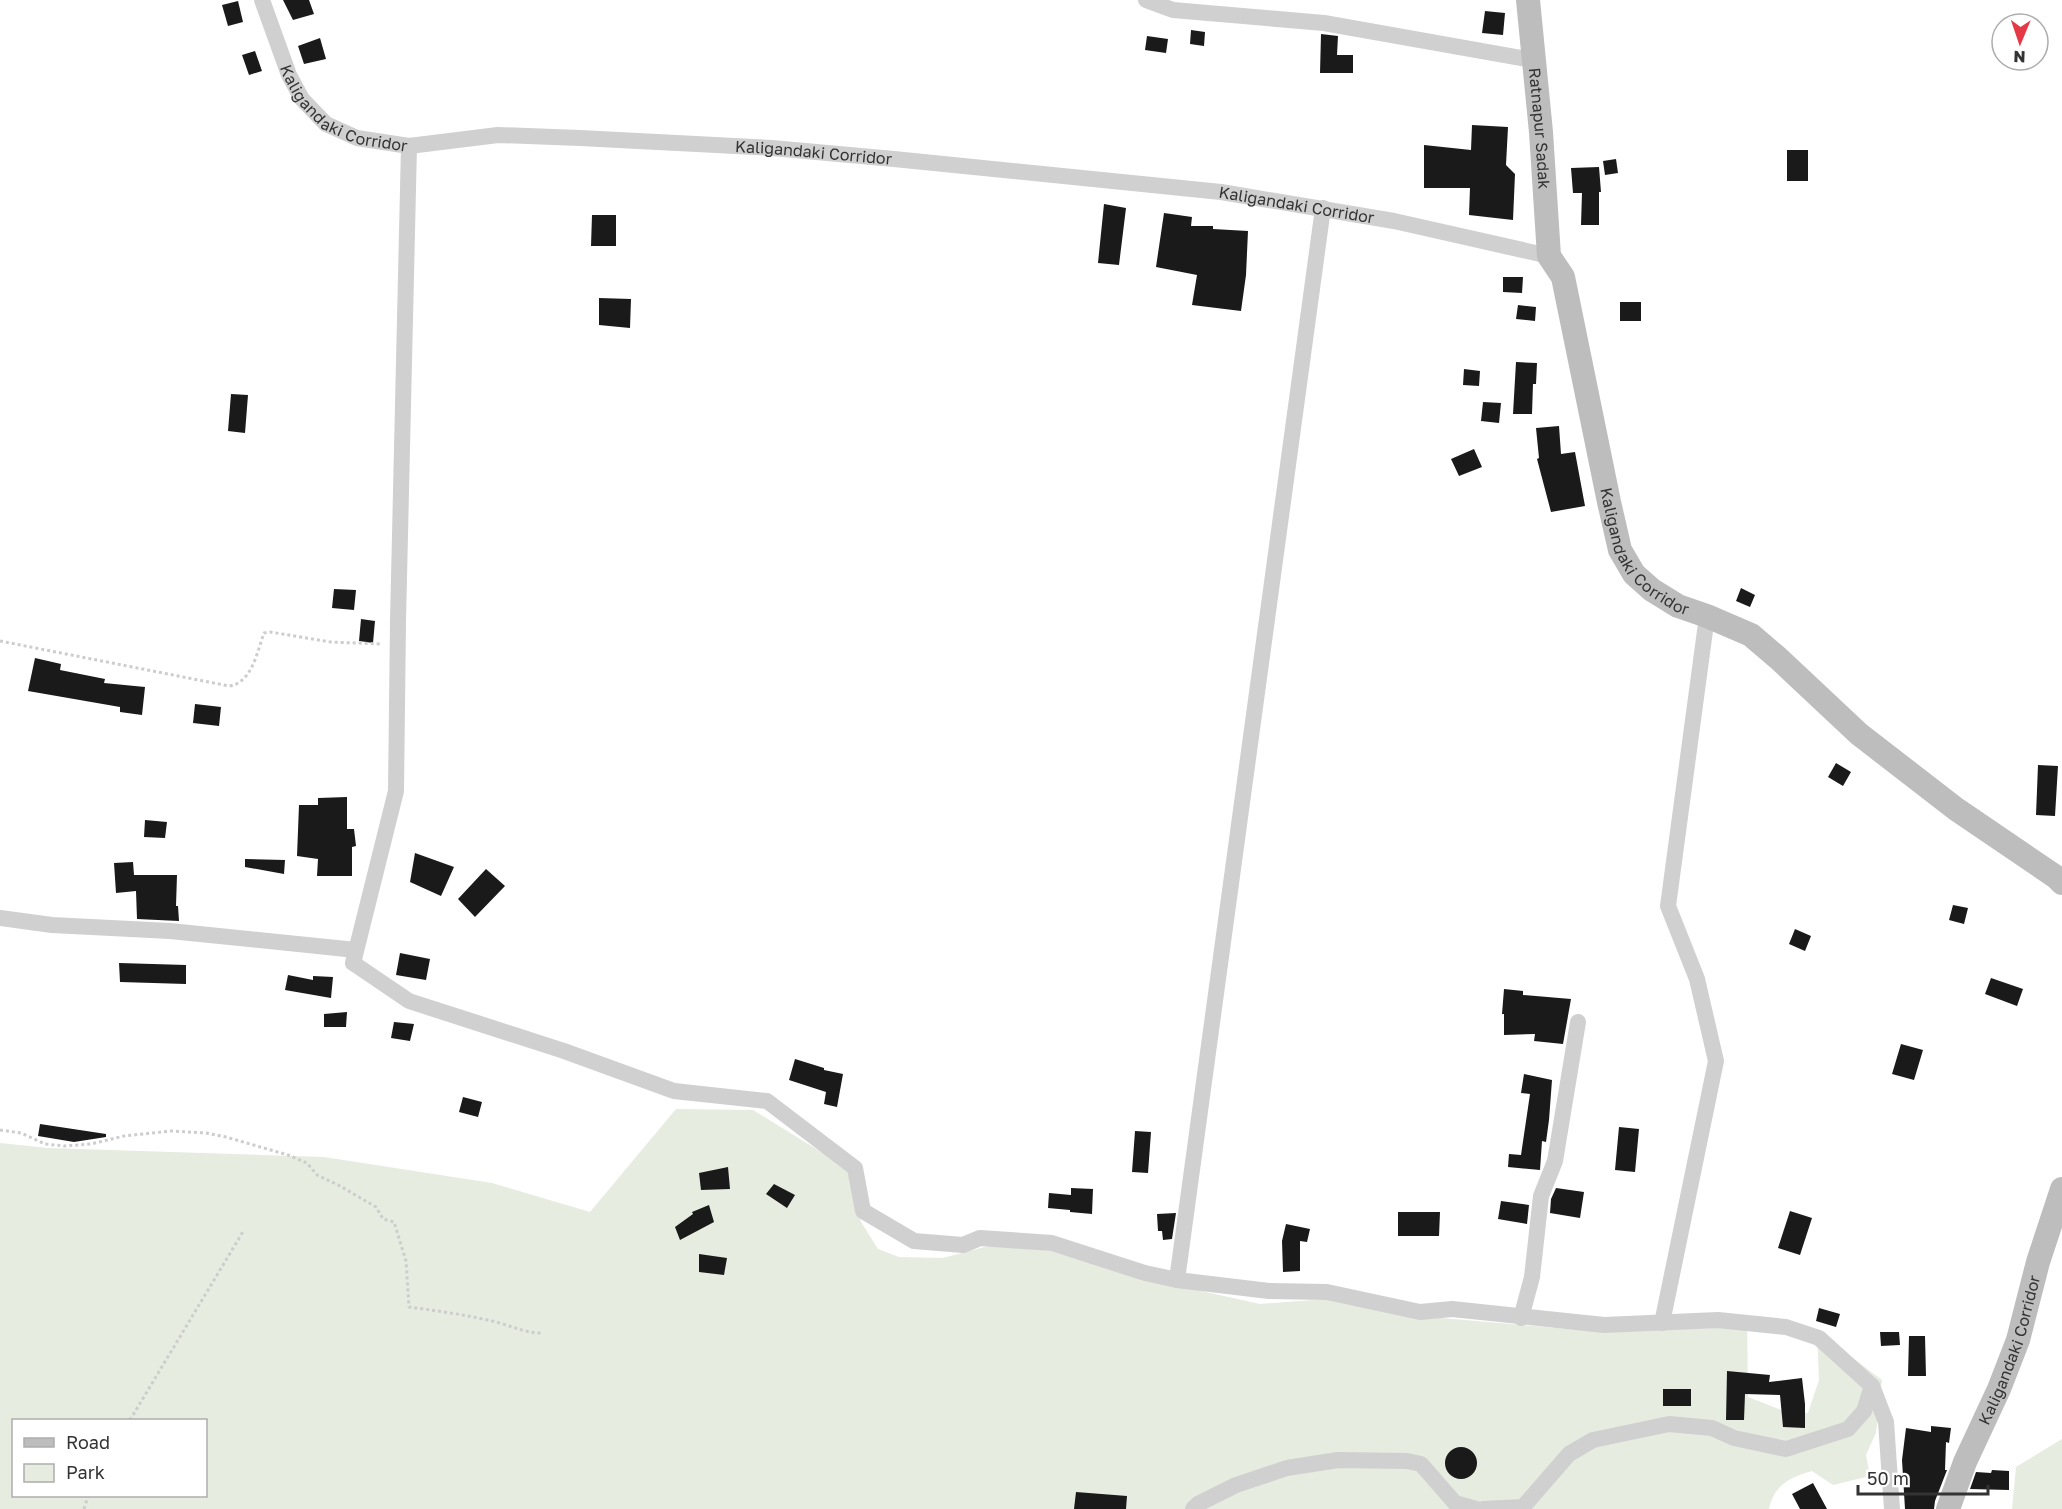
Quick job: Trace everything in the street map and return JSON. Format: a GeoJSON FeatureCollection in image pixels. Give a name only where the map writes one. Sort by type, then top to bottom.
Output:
{"type":"FeatureCollection","features":[{"type":"Feature","properties":{"kind":"main road","name":"Ratnapur Sadak"},"geometry":{"type":"LineString","coordinates":[[1528,0],[1541,132],[1549,256]]}},
{"type":"Feature","properties":{"kind":"main road","name":"Kaligandaki Corridor"},"geometry":{"type":"LineString","coordinates":[[1549,256],[1563,277],[1620,550],[1634,574],[1652,590],[1678,606],[1751,635],[1779,658],[1859,734],[1956,809],[2062,883]]}},
{"type":"Feature","properties":{"kind":"main road","name":"Kaligandaki Corridor"},"geometry":{"type":"LineString","coordinates":[[1948,1509],[1965,1462],[1999,1389],[2018,1340],[2038,1262],[2062,1189]]}},
{"type":"Feature","properties":{"kind":"street","name":"Kaligandaki Corridor"},"geometry":{"type":"LineString","coordinates":[[262,0],[289,75],[302,99],[326,124],[357,138],[409,146],[498,135],[771,148],[1221,192],[1394,221],[1549,256]]}},
{"type":"Feature","properties":{"kind":"street"},"geometry":{"type":"LineString","coordinates":[[1146,0],[1173,10],[1324,22],[1533,60]]}},
{"type":"Feature","properties":{"kind":"street"},"geometry":{"type":"LineString","coordinates":[[409,146],[397,645],[396,792],[352,963],[409,1001],[564,1051],[674,1091],[767,1101],[855,1168],[862,1211],[914,1241],[963,1245],[980,1238],[1052,1243],[1145,1273],[1177,1280],[1269,1291],[1327,1292],[1420,1311],[1452,1309],[1604,1325],[1718,1320],[1786,1327],[1819,1338],[1872,1386],[1886,1422],[1892,1509]]}},
{"type":"Feature","properties":{"kind":"street"},"geometry":{"type":"LineString","coordinates":[[1177,1280],[1323,208]]}},
{"type":"Feature","properties":{"kind":"street"},"geometry":{"type":"LineString","coordinates":[[1662,1323],[1716,1061],[1697,980],[1668,906],[1707,616]]}},
{"type":"Feature","properties":{"kind":"street"},"geometry":{"type":"LineString","coordinates":[[0,918],[51,926],[170,931],[356,950]]}},
{"type":"Feature","properties":{"kind":"street"},"geometry":{"type":"LineString","coordinates":[[1521,1318],[1532,1277],[1541,1196],[1555,1161],[1578,1022]]}},
{"type":"Feature","properties":{"kind":"street"},"geometry":{"type":"LineString","coordinates":[[1483,1509],[1523,1507],[1569,1454],[1593,1440],[1669,1424],[1712,1428],[1734,1438],[1786,1449],[1848,1429],[1864,1411],[1872,1386]]}},
{"type":"Feature","properties":{"kind":"street"},"geometry":{"type":"LineString","coordinates":[[1193,1509],[1198,1504],[1236,1485],[1287,1468],[1338,1460],[1361,1460],[1407,1461],[1421,1464],[1455,1503],[1476,1509]]}},
{"type":"Feature","properties":{"kind":"path"},"geometry":{"type":"LineString","coordinates":[[0,642],[229,686],[244,680],[264,633],[331,642],[397,645]]}},
{"type":"Feature","properties":{"kind":"path"},"geometry":{"type":"LineString","coordinates":[[0,1130],[21,1133],[45,1144],[64,1146],[171,1131],[206,1133],[288,1155],[307,1163],[317,1175],[376,1207],[383,1219],[394,1222],[406,1261],[409,1307],[496,1322],[530,1333],[541,1334]]}},
{"type":"Feature","properties":{"kind":"path"},"geometry":{"type":"LineString","coordinates":[[131,1419],[244,1230]]}},
{"type":"Feature","properties":{"kind":"green space"},"geometry":{"type":"Polygon","coordinates":[[[676,1109],[753,1110],[847,1168],[861,1222],[878,1249],[899,1257],[943,1258],[992,1245],[1051,1251],[1138,1277],[1260,1304],[1327,1299],[1418,1316],[1603,1332],[1747,1315],[1748,1397],[1789,1413],[1808,1413],[1819,1380],[1817,1331],[1882,1380],[1876,1433],[1866,1455],[1870,1476],[1833,1485],[1812,1471],[1804,1473],[1790,1479],[1779,1488],[1769,1509],[0,1509],[0,1143],[48,1148],[324,1157],[492,1183],[590,1212],[676,1109]]]}},
{"type":"Feature","properties":{"kind":"green space"},"geometry":{"type":"Polygon","coordinates":[[[2062,1439],[2062,1509],[2012,1509],[2016,1467],[2062,1439]]]}},
{"type":"Feature","properties":{"kind":"building"},"geometry":{"type":"Polygon","coordinates":[[[283,0],[309,0],[314,14],[293,20],[283,0]]]}},
{"type":"Feature","properties":{"kind":"building"},"geometry":{"type":"Polygon","coordinates":[[[238,1],[243,22],[228,26],[222,5],[238,1]]]}},
{"type":"Feature","properties":{"kind":"building"},"geometry":{"type":"Polygon","coordinates":[[[1485,11],[1505,13],[1503,35],[1482,33],[1485,11]]]}},
{"type":"Feature","properties":{"kind":"building"},"geometry":{"type":"Polygon","coordinates":[[[1191,30],[1205,32],[1204,46],[1190,44],[1191,30]]]}},
{"type":"Feature","properties":{"kind":"building"},"geometry":{"type":"Polygon","coordinates":[[[1321,34],[1338,36],[1337,55],[1353,55],[1353,73],[1320,73],[1321,34]]]}},
{"type":"Feature","properties":{"kind":"building"},"geometry":{"type":"Polygon","coordinates":[[[1147,36],[1168,39],[1166,53],[1145,50],[1147,36]]]}},
{"type":"Feature","properties":{"kind":"building"},"geometry":{"type":"Polygon","coordinates":[[[320,38],[326,59],[304,64],[298,46],[320,38]]]}},
{"type":"Feature","properties":{"kind":"building"},"geometry":{"type":"Polygon","coordinates":[[[255,51],[262,71],[249,75],[242,55],[255,51]]]}},
{"type":"Feature","properties":{"kind":"building"},"geometry":{"type":"Polygon","coordinates":[[[1472,125],[1508,127],[1506,165],[1515,174],[1513,220],[1469,215],[1470,188],[1424,188],[1424,145],[1471,150],[1472,125]]]}},
{"type":"Feature","properties":{"kind":"building"},"geometry":{"type":"Polygon","coordinates":[[[1787,150],[1808,150],[1808,181],[1787,181],[1787,150]]]}},
{"type":"Feature","properties":{"kind":"building"},"geometry":{"type":"Polygon","coordinates":[[[1616,159],[1618,173],[1605,175],[1603,161],[1616,159]]]}},
{"type":"Feature","properties":{"kind":"building"},"geometry":{"type":"Polygon","coordinates":[[[1599,167],[1601,192],[1599,192],[1599,225],[1581,225],[1582,193],[1573,193],[1571,168],[1599,167]]]}},
{"type":"Feature","properties":{"kind":"building"},"geometry":{"type":"Polygon","coordinates":[[[1104,204],[1126,208],[1119,265],[1098,263],[1104,204]]]}},
{"type":"Feature","properties":{"kind":"building"},"geometry":{"type":"Polygon","coordinates":[[[1164,213],[1192,217],[1191,226],[1213,226],[1213,229],[1248,231],[1246,275],[1241,311],[1192,305],[1197,275],[1156,267],[1164,213]]]}},
{"type":"Feature","properties":{"kind":"building"},"geometry":{"type":"Polygon","coordinates":[[[592,215],[616,215],[616,246],[591,246],[592,215]]]}},
{"type":"Feature","properties":{"kind":"building"},"geometry":{"type":"Polygon","coordinates":[[[1503,277],[1523,277],[1522,293],[1503,292],[1503,277]]]}},
{"type":"Feature","properties":{"kind":"building"},"geometry":{"type":"Polygon","coordinates":[[[599,298],[631,299],[630,328],[599,325],[599,298]]]}},
{"type":"Feature","properties":{"kind":"building"},"geometry":{"type":"Polygon","coordinates":[[[1620,302],[1641,302],[1641,321],[1620,321],[1620,302]]]}},
{"type":"Feature","properties":{"kind":"building"},"geometry":{"type":"Polygon","coordinates":[[[1518,305],[1536,307],[1535,321],[1516,319],[1518,305]]]}},
{"type":"Feature","properties":{"kind":"building"},"geometry":{"type":"Polygon","coordinates":[[[1516,362],[1537,363],[1536,384],[1533,384],[1532,414],[1513,414],[1516,362]]]}},
{"type":"Feature","properties":{"kind":"building"},"geometry":{"type":"Polygon","coordinates":[[[1464,369],[1480,371],[1479,386],[1463,385],[1464,369]]]}},
{"type":"Feature","properties":{"kind":"building"},"geometry":{"type":"Polygon","coordinates":[[[231,394],[248,395],[245,433],[228,431],[231,394]]]}},
{"type":"Feature","properties":{"kind":"building"},"geometry":{"type":"Polygon","coordinates":[[[1483,402],[1501,403],[1499,423],[1481,421],[1483,402]]]}},
{"type":"Feature","properties":{"kind":"building"},"geometry":{"type":"Polygon","coordinates":[[[1559,426],[1561,454],[1575,452],[1585,506],[1551,512],[1537,459],[1539,458],[1536,428],[1559,426]]]}},
{"type":"Feature","properties":{"kind":"building"},"geometry":{"type":"Polygon","coordinates":[[[1474,449],[1482,467],[1459,476],[1451,459],[1474,449]]]}},
{"type":"Feature","properties":{"kind":"building"},"geometry":{"type":"Polygon","coordinates":[[[1741,588],[1755,595],[1750,607],[1736,601],[1741,588]]]}},
{"type":"Feature","properties":{"kind":"building"},"geometry":{"type":"Polygon","coordinates":[[[334,589],[356,590],[354,610],[332,608],[334,589]]]}},
{"type":"Feature","properties":{"kind":"building"},"geometry":{"type":"Polygon","coordinates":[[[361,619],[375,621],[373,643],[359,641],[361,619]]]}},
{"type":"Feature","properties":{"kind":"building"},"geometry":{"type":"Polygon","coordinates":[[[35,658],[61,664],[60,670],[105,679],[104,683],[145,687],[142,715],[120,712],[120,707],[28,691],[35,658]]]}},
{"type":"Feature","properties":{"kind":"building"},"geometry":{"type":"Polygon","coordinates":[[[195,704],[221,707],[219,726],[193,723],[195,704]]]}},
{"type":"Feature","properties":{"kind":"building"},"geometry":{"type":"Polygon","coordinates":[[[1836,763],[1851,772],[1843,786],[1828,777],[1836,763]]]}},
{"type":"Feature","properties":{"kind":"building"},"geometry":{"type":"Polygon","coordinates":[[[2038,765],[2058,766],[2055,816],[2036,815],[2038,765]]]}},
{"type":"Feature","properties":{"kind":"building"},"geometry":{"type":"Polygon","coordinates":[[[347,797],[347,829],[354,829],[356,846],[352,847],[352,876],[317,876],[318,859],[297,856],[299,805],[318,805],[318,798],[347,797]]]}},
{"type":"Feature","properties":{"kind":"building"},"geometry":{"type":"Polygon","coordinates":[[[145,820],[167,822],[165,838],[144,837],[145,820]]]}},
{"type":"Feature","properties":{"kind":"building"},"geometry":{"type":"Polygon","coordinates":[[[415,853],[454,867],[441,896],[410,882],[415,853]]]}},
{"type":"Feature","properties":{"kind":"building"},"geometry":{"type":"Polygon","coordinates":[[[245,859],[285,860],[284,874],[245,867],[245,859]]]}},
{"type":"Feature","properties":{"kind":"building"},"geometry":{"type":"Polygon","coordinates":[[[133,862],[134,875],[177,875],[176,906],[178,906],[179,921],[137,919],[136,891],[116,893],[114,863],[133,862]]]}},
{"type":"Feature","properties":{"kind":"building"},"geometry":{"type":"Polygon","coordinates":[[[486,869],[505,886],[475,917],[458,899],[486,869]]]}},
{"type":"Feature","properties":{"kind":"building"},"geometry":{"type":"Polygon","coordinates":[[[1953,905],[1968,908],[1964,924],[1949,920],[1953,905]]]}},
{"type":"Feature","properties":{"kind":"building"},"geometry":{"type":"Polygon","coordinates":[[[1795,929],[1811,936],[1805,951],[1789,944],[1795,929]]]}},
{"type":"Feature","properties":{"kind":"building"},"geometry":{"type":"Polygon","coordinates":[[[400,953],[430,959],[426,980],[396,975],[400,953]]]}},
{"type":"Feature","properties":{"kind":"building"},"geometry":{"type":"Polygon","coordinates":[[[119,963],[186,965],[186,984],[120,982],[119,963]]]}},
{"type":"Feature","properties":{"kind":"building"},"geometry":{"type":"Polygon","coordinates":[[[288,975],[313,980],[313,976],[333,977],[331,998],[285,990],[288,975]]]}},
{"type":"Feature","properties":{"kind":"building"},"geometry":{"type":"Polygon","coordinates":[[[1991,978],[2023,989],[2017,1006],[1985,994],[1991,978]]]}},
{"type":"Feature","properties":{"kind":"building"},"geometry":{"type":"Polygon","coordinates":[[[1504,989],[1523,991],[1523,995],[1571,999],[1563,1044],[1534,1041],[1535,1034],[1504,1035],[1504,1014],[1502,1014],[1504,989]]]}},
{"type":"Feature","properties":{"kind":"building"},"geometry":{"type":"Polygon","coordinates":[[[347,1012],[346,1027],[324,1027],[324,1014],[347,1012]]]}},
{"type":"Feature","properties":{"kind":"building"},"geometry":{"type":"Polygon","coordinates":[[[394,1022],[414,1024],[410,1041],[391,1038],[394,1022]]]}},
{"type":"Feature","properties":{"kind":"building"},"geometry":{"type":"Polygon","coordinates":[[[1901,1044],[1923,1050],[1914,1080],[1892,1074],[1901,1044]]]}},
{"type":"Feature","properties":{"kind":"building"},"geometry":{"type":"Polygon","coordinates":[[[795,1059],[824,1068],[824,1070],[843,1074],[837,1107],[824,1104],[826,1092],[789,1080],[795,1059]]]}},
{"type":"Feature","properties":{"kind":"building"},"geometry":{"type":"Polygon","coordinates":[[[1524,1074],[1552,1080],[1549,1120],[1546,1142],[1542,1141],[1540,1170],[1508,1167],[1509,1154],[1521,1155],[1530,1094],[1521,1093],[1524,1074]]]}},
{"type":"Feature","properties":{"kind":"building"},"geometry":{"type":"Polygon","coordinates":[[[463,1097],[482,1102],[478,1117],[459,1112],[463,1097]]]}},
{"type":"Feature","properties":{"kind":"building"},"geometry":{"type":"Polygon","coordinates":[[[40,1124],[106,1134],[106,1137],[74,1142],[38,1136],[40,1124]]]}},
{"type":"Feature","properties":{"kind":"building"},"geometry":{"type":"Polygon","coordinates":[[[1619,1127],[1639,1129],[1635,1172],[1615,1170],[1619,1127]]]}},
{"type":"Feature","properties":{"kind":"building"},"geometry":{"type":"Polygon","coordinates":[[[1135,1131],[1151,1132],[1148,1173],[1132,1172],[1135,1131]]]}},
{"type":"Feature","properties":{"kind":"building"},"geometry":{"type":"Polygon","coordinates":[[[728,1167],[730,1189],[701,1190],[699,1173],[728,1167]]]}},
{"type":"Feature","properties":{"kind":"building"},"geometry":{"type":"Polygon","coordinates":[[[774,1184],[795,1195],[787,1208],[766,1194],[774,1184]]]}},
{"type":"Feature","properties":{"kind":"building"},"geometry":{"type":"Polygon","coordinates":[[[1071,1188],[1093,1189],[1092,1214],[1048,1208],[1049,1193],[1071,1195],[1071,1188]]]}},
{"type":"Feature","properties":{"kind":"building"},"geometry":{"type":"Polygon","coordinates":[[[1556,1188],[1584,1192],[1580,1218],[1550,1213],[1551,1199],[1556,1188]]]}},
{"type":"Feature","properties":{"kind":"building"},"geometry":{"type":"Polygon","coordinates":[[[1501,1201],[1529,1205],[1527,1224],[1498,1219],[1501,1201]]]}},
{"type":"Feature","properties":{"kind":"building"},"geometry":{"type":"Polygon","coordinates":[[[709,1205],[714,1222],[680,1240],[675,1227],[693,1214],[692,1212],[709,1205]]]}},
{"type":"Feature","properties":{"kind":"building"},"geometry":{"type":"Polygon","coordinates":[[[1790,1211],[1812,1218],[1800,1255],[1778,1248],[1790,1211]]]}},
{"type":"Feature","properties":{"kind":"building"},"geometry":{"type":"Polygon","coordinates":[[[1398,1212],[1440,1212],[1439,1236],[1398,1236],[1398,1212]]]}},
{"type":"Feature","properties":{"kind":"building"},"geometry":{"type":"Polygon","coordinates":[[[1176,1213],[1172,1239],[1163,1240],[1162,1231],[1158,1231],[1157,1214],[1176,1213]]]}},
{"type":"Feature","properties":{"kind":"building"},"geometry":{"type":"Polygon","coordinates":[[[1286,1224],[1310,1229],[1307,1242],[1300,1241],[1300,1271],[1283,1272],[1282,1241],[1286,1224]]]}},
{"type":"Feature","properties":{"kind":"building"},"geometry":{"type":"Polygon","coordinates":[[[699,1254],[727,1258],[724,1275],[699,1272],[699,1254]]]}},
{"type":"Feature","properties":{"kind":"building"},"geometry":{"type":"Polygon","coordinates":[[[1819,1308],[1840,1314],[1836,1327],[1816,1321],[1819,1308]]]}},
{"type":"Feature","properties":{"kind":"building"},"geometry":{"type":"Polygon","coordinates":[[[1880,1332],[1899,1332],[1900,1345],[1881,1346],[1880,1332]]]}},
{"type":"Feature","properties":{"kind":"building"},"geometry":{"type":"Polygon","coordinates":[[[1909,1336],[1925,1336],[1926,1376],[1908,1376],[1909,1336]]]}},
{"type":"Feature","properties":{"kind":"building"},"geometry":{"type":"Polygon","coordinates":[[[1727,1371],[1770,1375],[1769,1382],[1802,1378],[1805,1428],[1783,1427],[1780,1395],[1745,1394],[1744,1420],[1726,1420],[1727,1371]]]}},
{"type":"Feature","properties":{"kind":"building"},"geometry":{"type":"Polygon","coordinates":[[[1663,1389],[1691,1389],[1691,1406],[1663,1406],[1663,1389]]]}},
{"type":"Feature","properties":{"kind":"building"},"geometry":{"type":"Polygon","coordinates":[[[1931,1426],[1951,1428],[1949,1443],[1946,1442],[1945,1470],[1947,1470],[1934,1509],[1905,1509],[1902,1460],[1906,1428],[1931,1432],[1931,1426]]]}},
{"type":"Feature","properties":{"kind":"building"},"geometry":{"type":"Polygon","coordinates":[[[1461,1447],[1472,1452],[1477,1463],[1472,1474],[1461,1479],[1450,1474],[1445,1463],[1450,1452],[1461,1447]]]}},
{"type":"Feature","properties":{"kind":"building"},"geometry":{"type":"Polygon","coordinates":[[[1992,1470],[2009,1471],[2009,1490],[1970,1489],[1976,1472],[1991,1473],[1992,1470]]]}},
{"type":"Feature","properties":{"kind":"building"},"geometry":{"type":"Polygon","coordinates":[[[1813,1483],[1827,1509],[1800,1509],[1792,1494],[1813,1483]]]}},
{"type":"Feature","properties":{"kind":"building"},"geometry":{"type":"Polygon","coordinates":[[[1076,1492],[1127,1496],[1126,1509],[1074,1509],[1076,1492]]]}}]}
